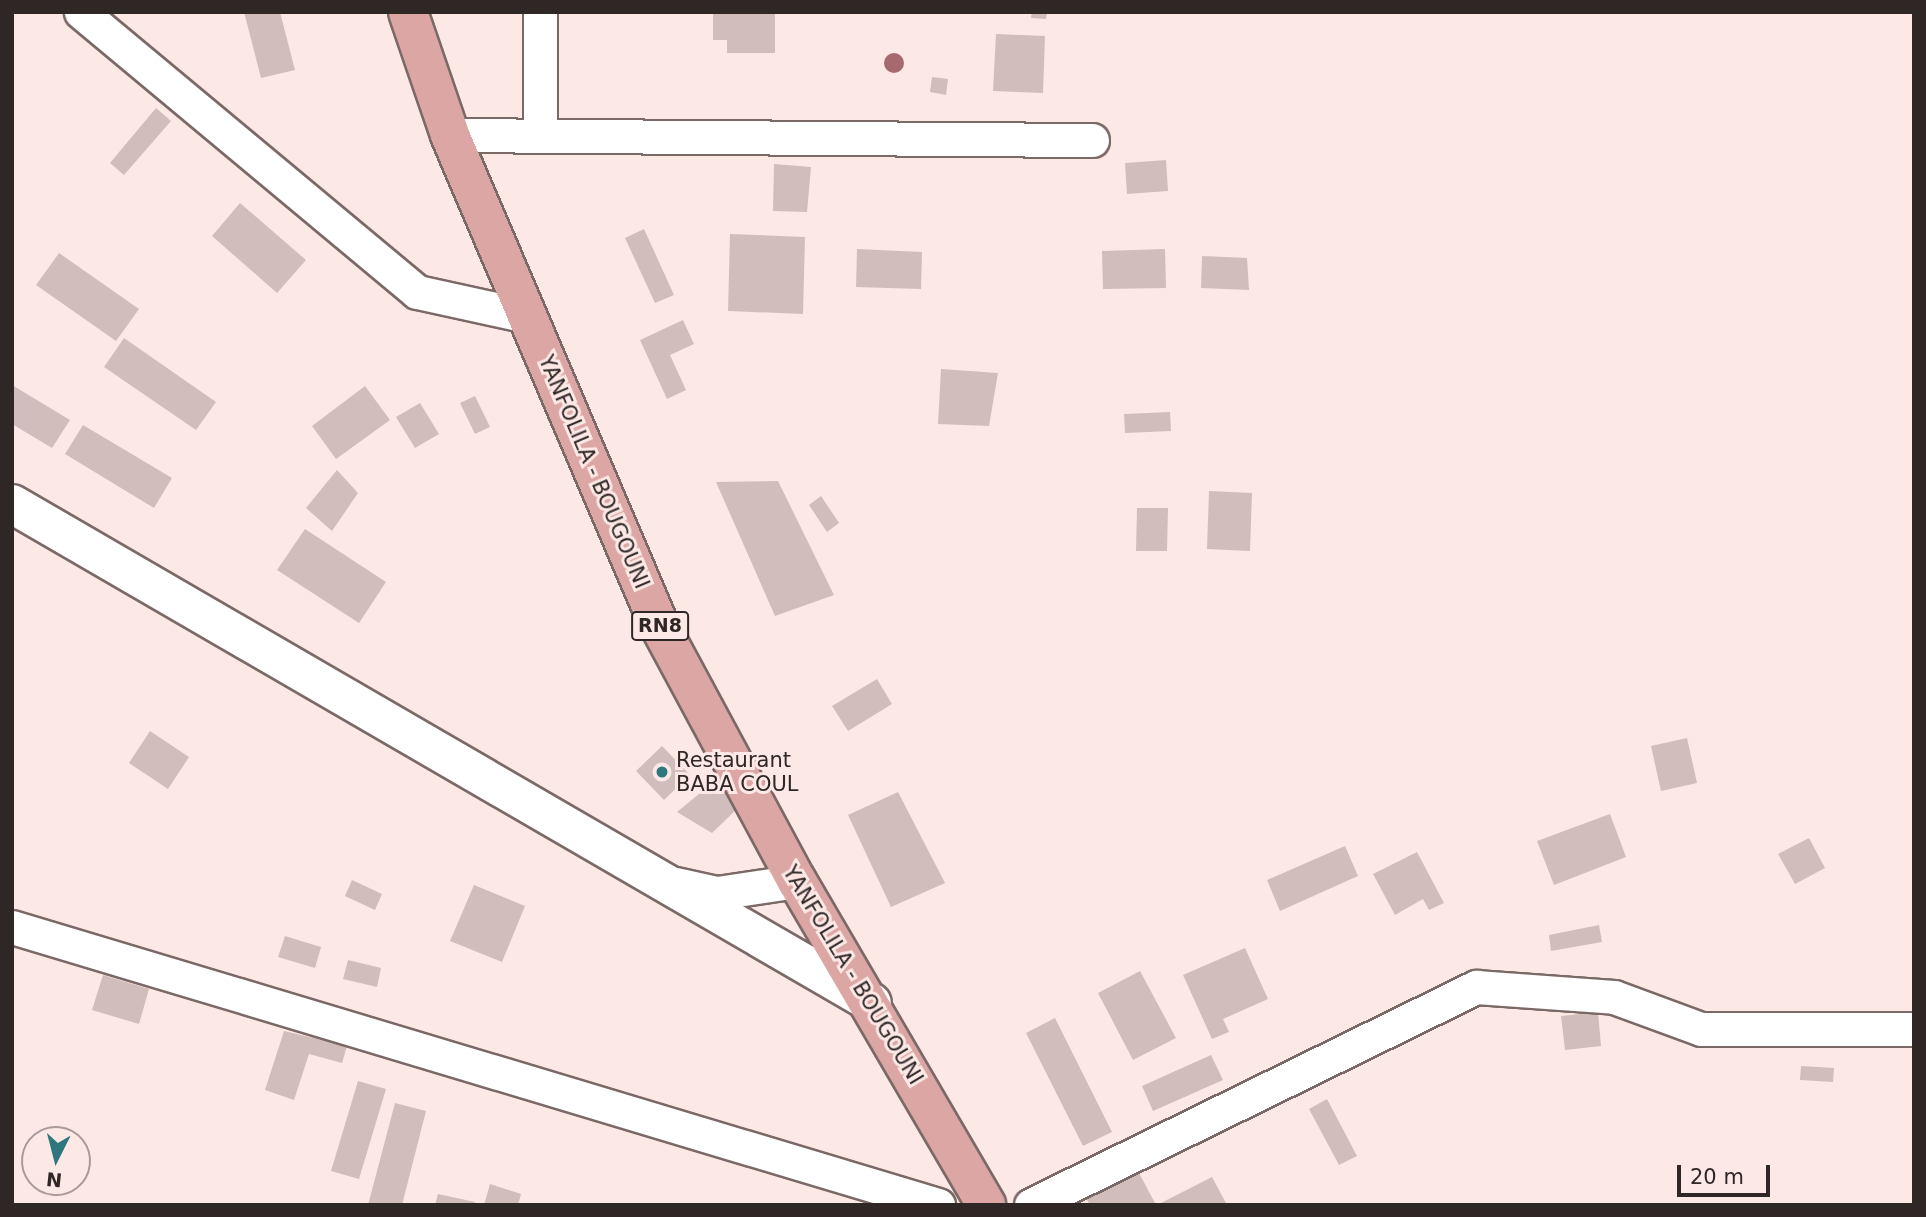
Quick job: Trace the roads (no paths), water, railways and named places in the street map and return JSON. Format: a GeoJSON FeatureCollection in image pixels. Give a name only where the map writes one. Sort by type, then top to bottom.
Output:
{"type":"FeatureCollection","features":[{"type":"Feature","properties":{"kind":"main road","name":"YANFOLILA - BOUGOUNI"},"geometry":{"type":"LineString","coordinates":[[408,12],[450,135],[660,627],[797,881],[872,1003],[986,1205]]}},
{"type":"Feature","properties":{"kind":"street"},"geometry":{"type":"LineString","coordinates":[[81,12],[417,292],[527,316]]}},
{"type":"Feature","properties":{"kind":"street"},"geometry":{"type":"LineString","coordinates":[[540,12],[540,136]]}},
{"type":"Feature","properties":{"kind":"street"},"geometry":{"type":"LineString","coordinates":[[450,135],[1092,140]]}},
{"type":"Feature","properties":{"kind":"street"},"geometry":{"type":"LineString","coordinates":[[12,504],[655,881],[872,1003]]}},
{"type":"Feature","properties":{"kind":"street"},"geometry":{"type":"LineString","coordinates":[[655,881],[717,893],[797,881]]}},
{"type":"Feature","properties":{"kind":"street"},"geometry":{"type":"LineString","coordinates":[[12,927],[938,1205]]}},
{"type":"Feature","properties":{"kind":"street"},"geometry":{"type":"LineString","coordinates":[[1031,1205],[1476,988],[1614,997],[1701,1029],[1914,1029]]}},
{"type":"Feature","properties":{"kind":"place","name":"Restaurant BABA COUL"},"geometry":{"type":"Point","coordinates":[662,772]}}]}
